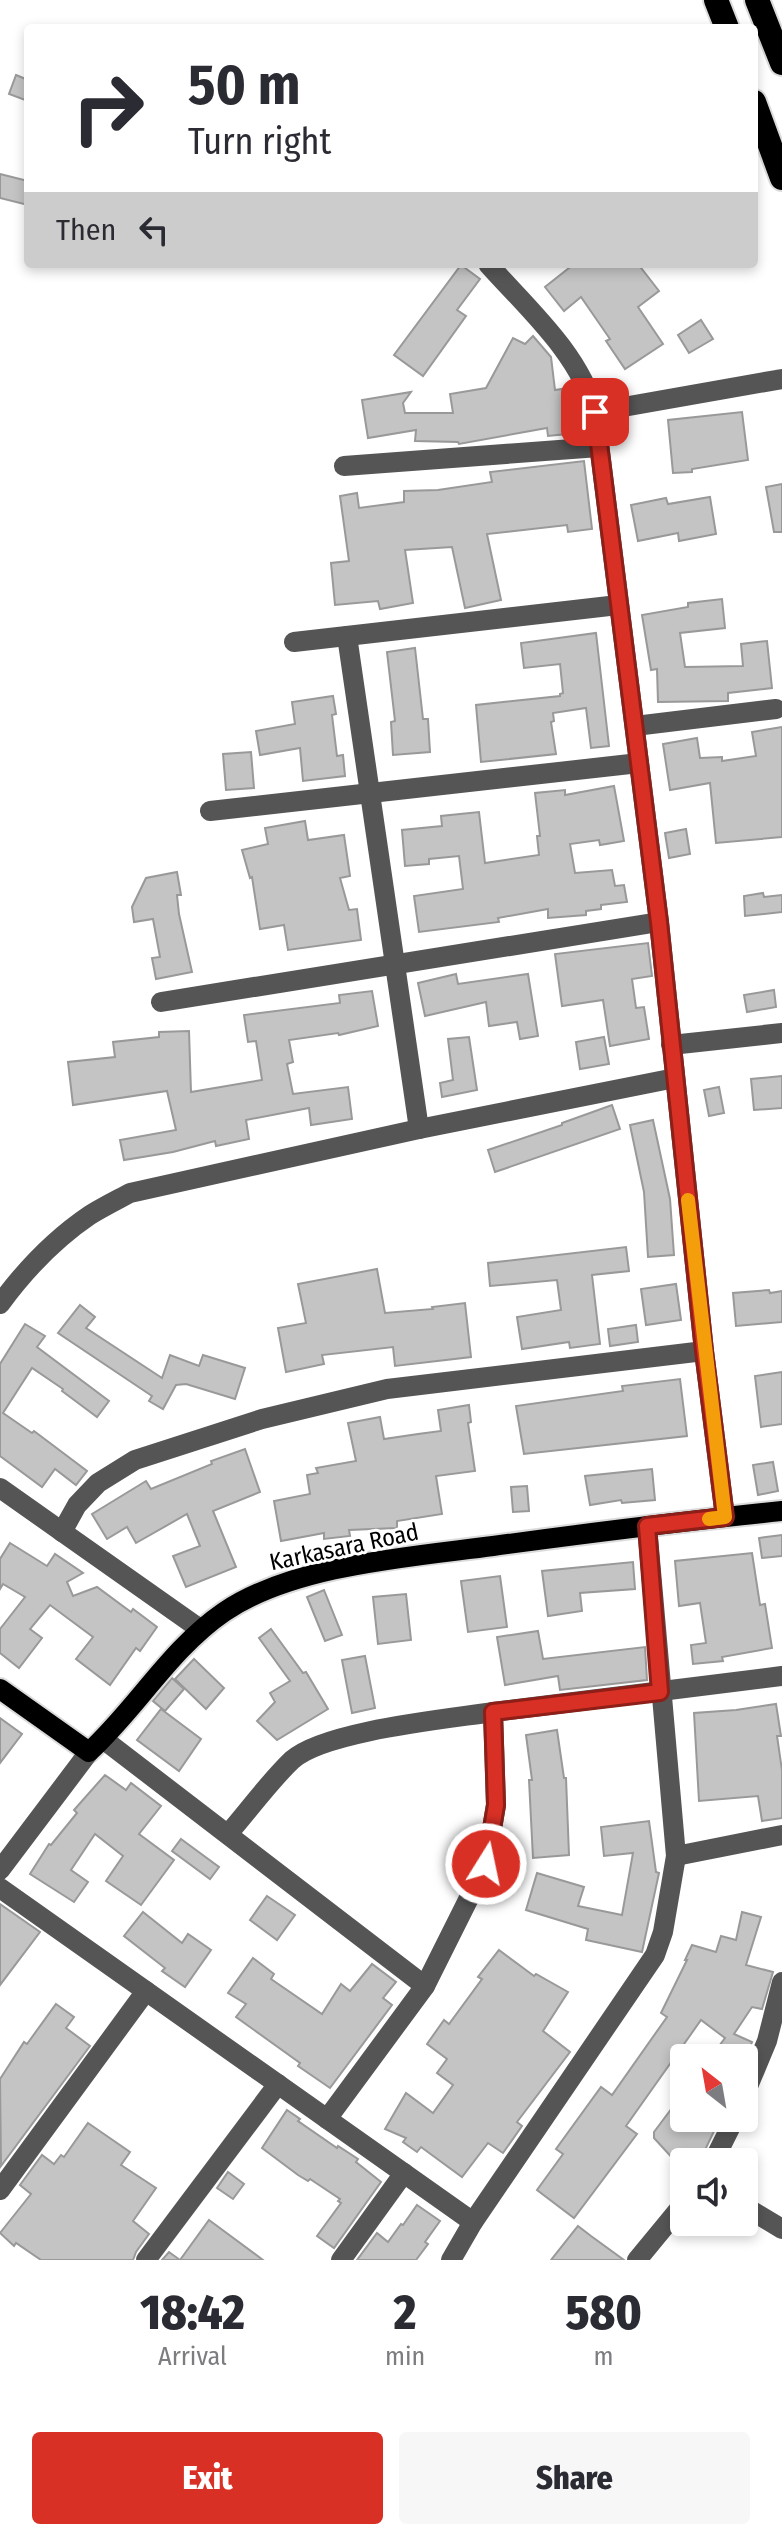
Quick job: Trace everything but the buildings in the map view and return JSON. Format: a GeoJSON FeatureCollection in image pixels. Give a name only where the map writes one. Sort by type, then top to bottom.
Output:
{"type":"FeatureCollection","features":[{"type":"Feature","properties":{"kind":"highway"},"geometry":{"type":"LineString","coordinates":[[716,0],[725,24]]}},
{"type":"Feature","properties":{"kind":"highway"},"geometry":{"type":"LineString","coordinates":[[757,0],[782,63]]}},
{"type":"Feature","properties":{"kind":"highway"},"geometry":{"type":"LineString","coordinates":[[758,113],[782,178]]}},
{"type":"Feature","properties":{"kind":"main road","name":"Karkasara Road"},"geometry":{"type":"LineString","coordinates":[[96,1745],[200,1629],[253,1595],[296,1579],[384,1561],[782,1511]]}},
{"type":"Feature","properties":{"kind":"main road"},"geometry":{"type":"LineString","coordinates":[[0,1689],[96,1745]]}},
{"type":"Feature","properties":{"kind":"street"},"geometry":{"type":"LineString","coordinates":[[491,268],[572,361],[589,390],[595,412],[659,922],[704,1351],[725,1517]]}},
{"type":"Feature","properties":{"kind":"street"},"geometry":{"type":"LineString","coordinates":[[595,412],[782,379]]}},
{"type":"Feature","properties":{"kind":"street"},"geometry":{"type":"LineString","coordinates":[[344,466],[599,447]]}},
{"type":"Feature","properties":{"kind":"street"},"geometry":{"type":"LineString","coordinates":[[294,642],[618,605]]}},
{"type":"Feature","properties":{"kind":"street"},"geometry":{"type":"LineString","coordinates":[[347,636],[419,1129]]}},
{"type":"Feature","properties":{"kind":"street"},"geometry":{"type":"LineString","coordinates":[[635,726],[776,709]]}},
{"type":"Feature","properties":{"kind":"street"},"geometry":{"type":"LineString","coordinates":[[210,811],[639,763]]}},
{"type":"Feature","properties":{"kind":"street"},"geometry":{"type":"LineString","coordinates":[[161,1002],[659,922]]}},
{"type":"Feature","properties":{"kind":"street"},"geometry":{"type":"LineString","coordinates":[[671,1045],[782,1033]]}},
{"type":"Feature","properties":{"kind":"street"},"geometry":{"type":"LineString","coordinates":[[0,1304],[28,1269],[90,1215],[130,1193],[419,1129],[675,1078]]}},
{"type":"Feature","properties":{"kind":"street"},"geometry":{"type":"LineString","coordinates":[[62,1532],[77,1505],[98,1483],[135,1460],[262,1419],[387,1389],[704,1351]]}},
{"type":"Feature","properties":{"kind":"street"},"geometry":{"type":"LineString","coordinates":[[0,1488],[200,1629]]}},
{"type":"Feature","properties":{"kind":"street"},"geometry":{"type":"LineString","coordinates":[[451,2260],[473,2222],[655,1955],[663,1932],[676,1856],[647,1526]]}},
{"type":"Feature","properties":{"kind":"street"},"geometry":{"type":"LineString","coordinates":[[228,1834],[294,1758],[351,1735],[493,1712],[782,1676]]}},
{"type":"Feature","properties":{"kind":"street"},"geometry":{"type":"LineString","coordinates":[[327,2119],[425,1986],[486,1864],[496,1805],[493,1712]]}},
{"type":"Feature","properties":{"kind":"street"},"geometry":{"type":"LineString","coordinates":[[0,1870],[96,1745],[228,1834],[425,1986]]}},
{"type":"Feature","properties":{"kind":"street"},"geometry":{"type":"LineString","coordinates":[[676,1856],[782,1835]]}},
{"type":"Feature","properties":{"kind":"street"},"geometry":{"type":"LineString","coordinates":[[0,1888],[473,2222]]}},
{"type":"Feature","properties":{"kind":"street"},"geometry":{"type":"LineString","coordinates":[[758,2063],[767,2041],[782,1982]]}},
{"type":"Feature","properties":{"kind":"street"},"geometry":{"type":"LineString","coordinates":[[0,2190],[146,1991]]}},
{"type":"Feature","properties":{"kind":"street"},"geometry":{"type":"LineString","coordinates":[[146,2260],[278,2084]]}},
{"type":"Feature","properties":{"kind":"street"},"geometry":{"type":"LineString","coordinates":[[341,2260],[404,2173]]}},
{"type":"Feature","properties":{"kind":"street"},"geometry":{"type":"LineString","coordinates":[[758,2214],[782,2229]]}},
{"type":"Feature","properties":{"kind":"street"},"geometry":{"type":"LineString","coordinates":[[637,2260],[670,2220]]}},
{"type":"Feature","properties":{"kind":"slow traffic"},"geometry":{"type":"LineString","coordinates":[[688,1200],[725,1517],[709,1519]]}},
{"type":"Feature","properties":{"kind":"route"},"geometry":{"type":"LineString","coordinates":[[486,1864],[496,1805],[493,1712],[660,1692],[647,1526],[725,1517],[704,1351],[659,922],[595,412]]}}]}
